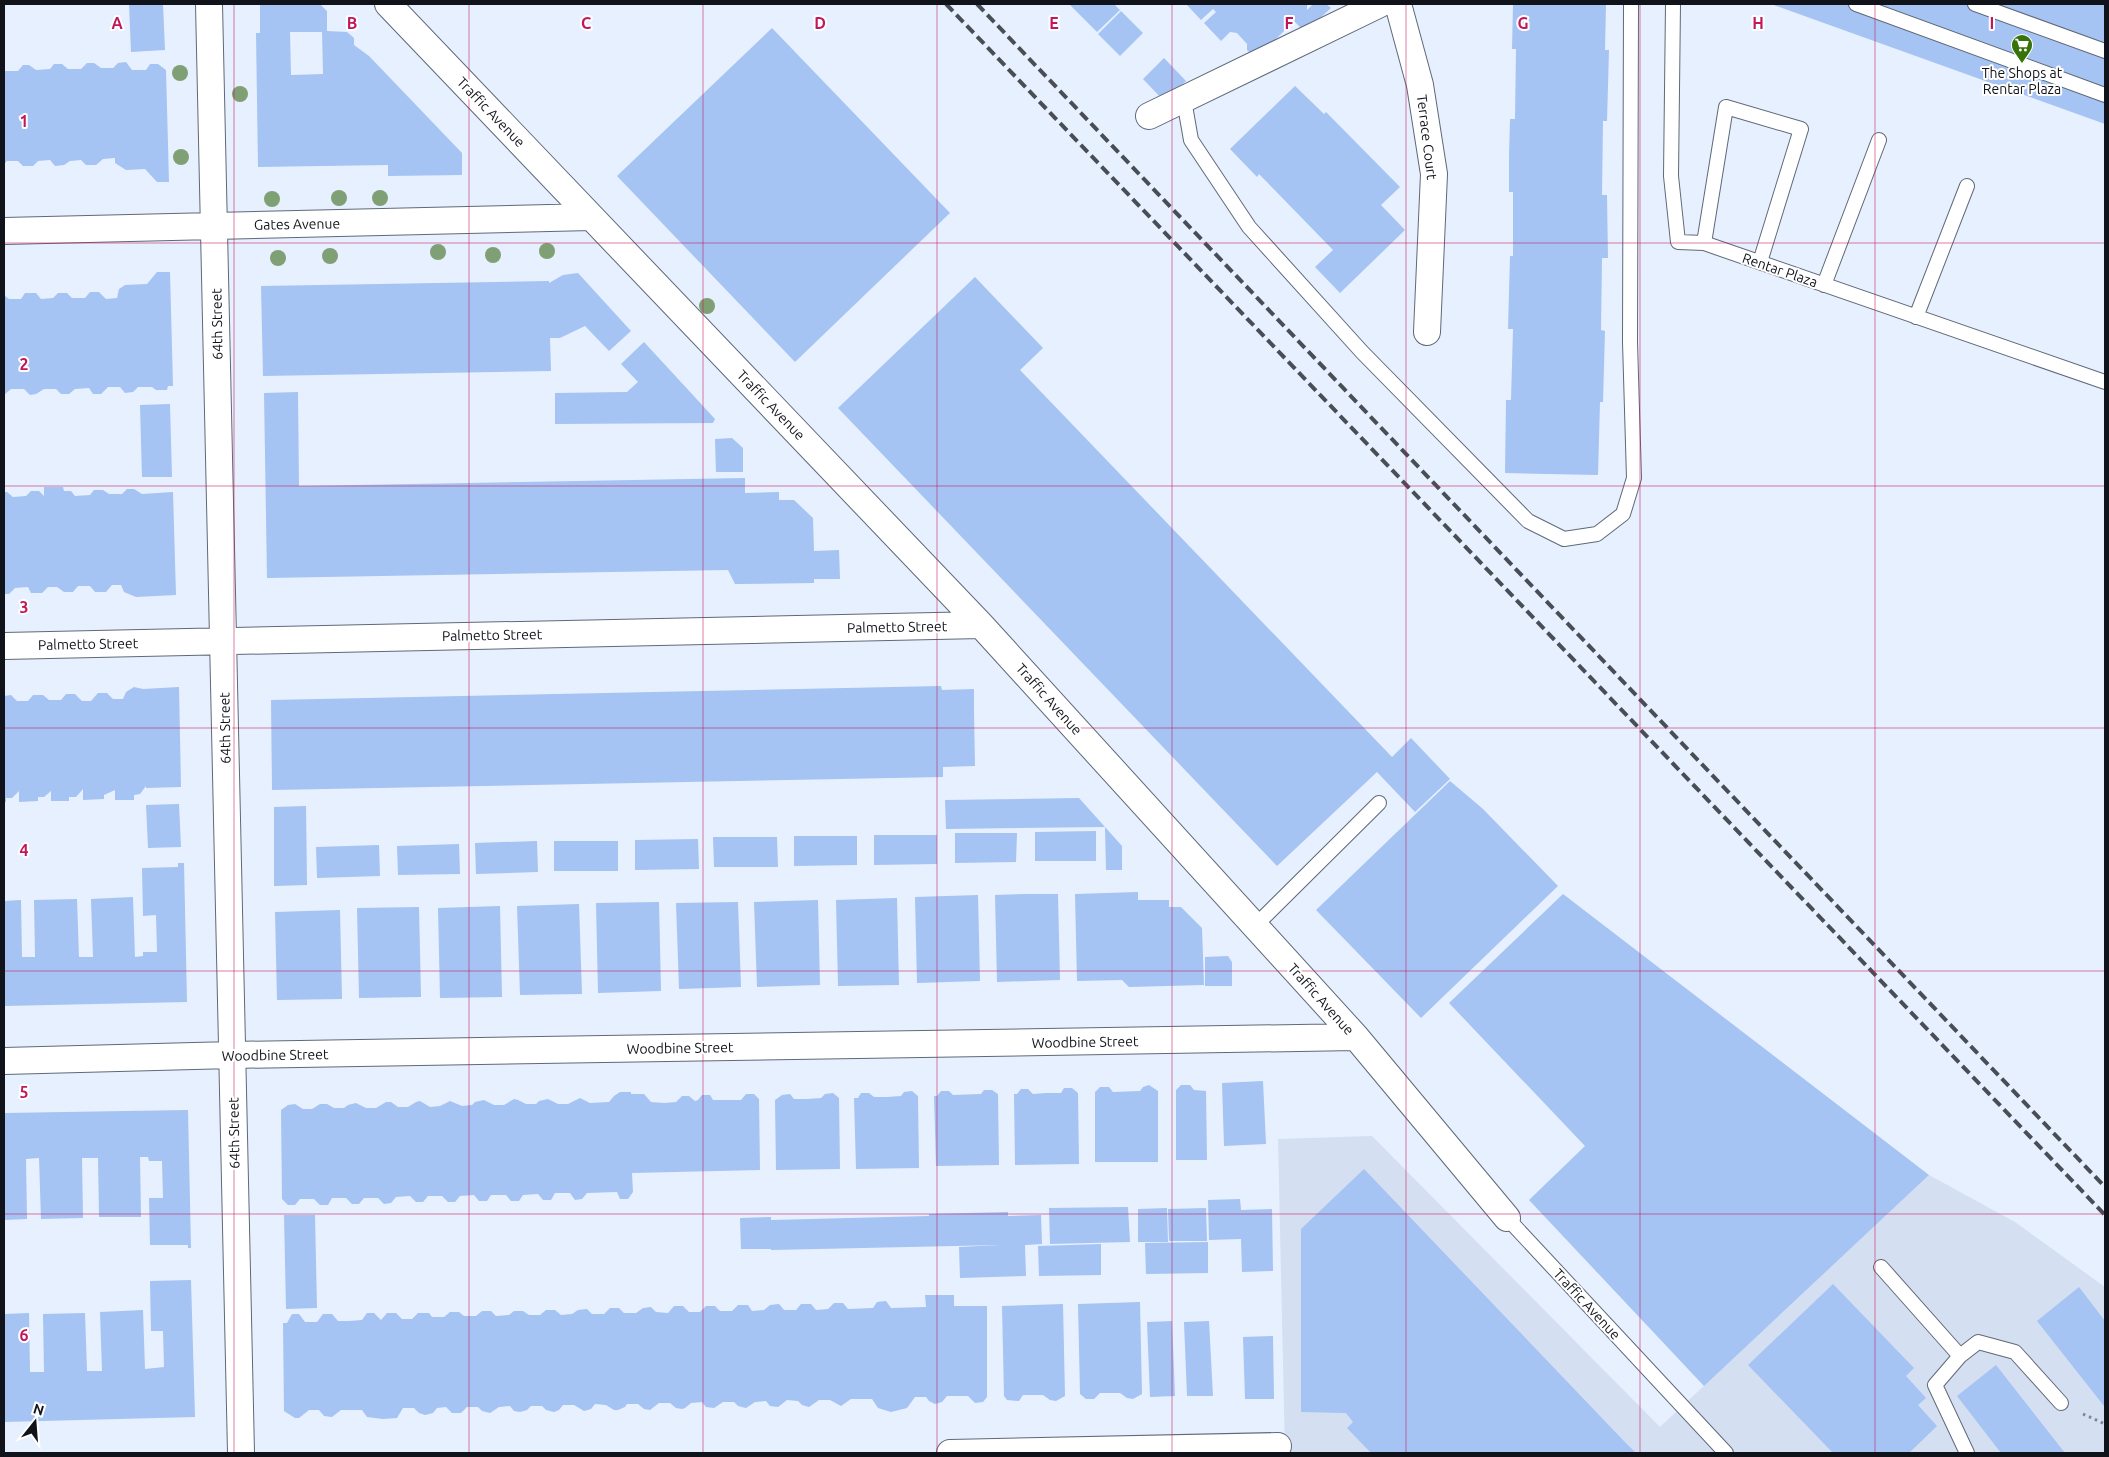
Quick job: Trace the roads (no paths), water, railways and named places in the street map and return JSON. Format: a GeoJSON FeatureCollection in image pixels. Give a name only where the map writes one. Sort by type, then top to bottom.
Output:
{"type":"FeatureCollection","features":[{"type":"Feature","properties":{"kind":"street","name":"64th Street"},"geometry":{"type":"LineString","coordinates":[[209,4],[241,1453]]}},
{"type":"Feature","properties":{"kind":"street","name":"Traffic Avenue"},"geometry":{"type":"LineString","coordinates":[[388,4],[981,625],[1356,1037],[1507,1218]]}},
{"type":"Feature","properties":{"kind":"street"},"geometry":{"type":"LineString","coordinates":[[1149,116],[1380,4]]}},
{"type":"Feature","properties":{"kind":"street","name":"Terrace Court"},"geometry":{"type":"LineString","coordinates":[[1398,4],[1420,85],[1434,174],[1427,332]]}},
{"type":"Feature","properties":{"kind":"street","name":"Gates Avenue"},"geometry":{"type":"LineString","coordinates":[[4,230],[591,217]]}},
{"type":"Feature","properties":{"kind":"street","name":"Palmetto Street"},"geometry":{"type":"LineString","coordinates":[[4,646],[981,625]]}},
{"type":"Feature","properties":{"kind":"street","name":"Woodbine Street"},"geometry":{"type":"LineString","coordinates":[[4,1061],[232,1055],[1356,1037]]}},
{"type":"Feature","properties":{"kind":"street"},"geometry":{"type":"LineString","coordinates":[[950,1453],[1278,1446]]}},
{"type":"Feature","properties":{"kind":"lane"},"geometry":{"type":"LineString","coordinates":[[1184,100],[1191,140],[1249,227],[1362,352],[1528,521],[1564,539],[1596,534],[1623,514],[1634,478],[1630,342],[1632,4]]}},
{"type":"Feature","properties":{"kind":"lane","name":"Rentar Plaza"},"geometry":{"type":"LineString","coordinates":[[1673,4],[1671,176],[1678,242],[1704,243],[2105,382]]}},
{"type":"Feature","properties":{"kind":"lane"},"geometry":{"type":"LineString","coordinates":[[1856,4],[2105,95]]}},
{"type":"Feature","properties":{"kind":"lane"},"geometry":{"type":"LineString","coordinates":[[1975,4],[2105,51]]}},
{"type":"Feature","properties":{"kind":"lane"},"geometry":{"type":"LineString","coordinates":[[1704,243],[1726,107],[1801,129],[1760,262]]}},
{"type":"Feature","properties":{"kind":"lane"},"geometry":{"type":"LineString","coordinates":[[1824,285],[1879,140]]}},
{"type":"Feature","properties":{"kind":"lane"},"geometry":{"type":"LineString","coordinates":[[1916,317],[1967,186]]}},
{"type":"Feature","properties":{"kind":"lane"},"geometry":{"type":"LineString","coordinates":[[1255,926],[1379,803]]}},
{"type":"Feature","properties":{"kind":"lane","name":"Traffic Avenue"},"geometry":{"type":"LineString","coordinates":[[1507,1218],[1726,1453]]}},
{"type":"Feature","properties":{"kind":"lane"},"geometry":{"type":"LineString","coordinates":[[1881,1267],[1960,1356]]}},
{"type":"Feature","properties":{"kind":"lane"},"geometry":{"type":"LineString","coordinates":[[1967,1453],[1935,1384],[1960,1356],[1978,1342],[2016,1352],[2061,1404]]}},
{"type":"Feature","properties":{"kind":"railway"},"geometry":{"type":"LineString","coordinates":[[946,4],[2105,1215]]}},
{"type":"Feature","properties":{"kind":"railway"},"geometry":{"type":"LineString","coordinates":[[977,4],[2105,1187]]}},
{"type":"Feature","properties":{"kind":"place","name":"The Shops at Rentar Plaza"},"geometry":{"type":"Point","coordinates":[2022,64]}}]}
